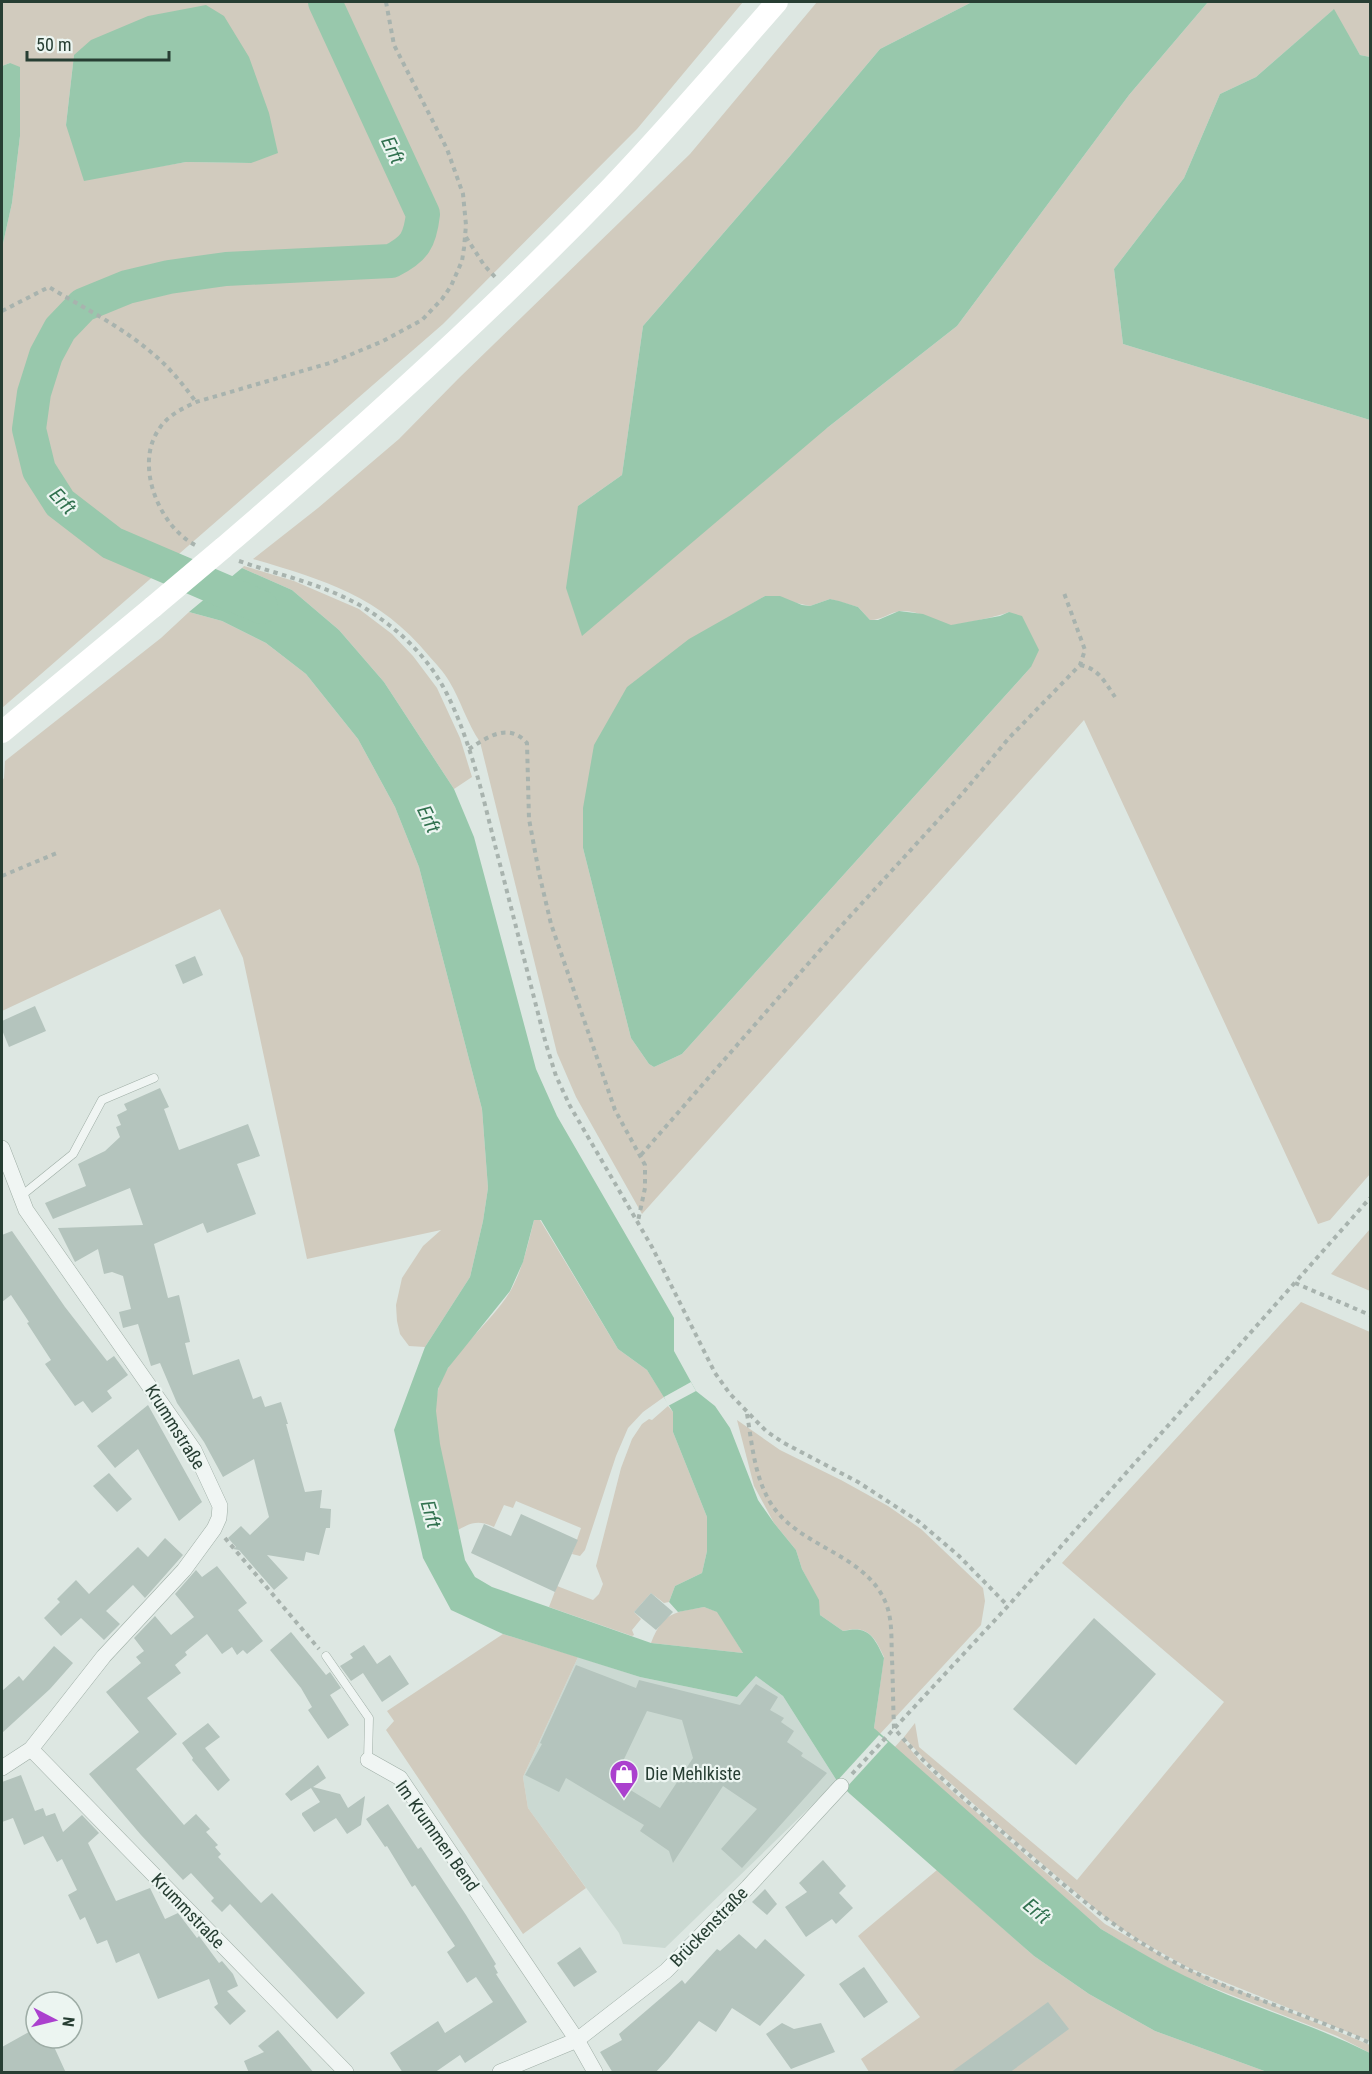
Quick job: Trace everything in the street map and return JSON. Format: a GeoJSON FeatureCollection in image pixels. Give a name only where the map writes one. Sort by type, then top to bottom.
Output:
{"type":"FeatureCollection","features":[{"type":"Feature","properties":{"kind":"street"},"geometry":{"type":"LineString","coordinates":[[2,732],[220,552],[365,424],[508,291],[638,159],[777,2]]}},
{"type":"Feature","properties":{"kind":"street","name":"Krummstraße"},"geometry":{"type":"LineString","coordinates":[[2,1148],[26,1210],[194,1450],[220,1506],[219,1518],[214,1530],[184,1570],[104,1656],[31,1749],[2,1768]]}},
{"type":"Feature","properties":{"kind":"street","name":"Krummstraße"},"geometry":{"type":"LineString","coordinates":[[31,1749],[346,2073]]}},
{"type":"Feature","properties":{"kind":"street","name":"Im Krummen Bend"},"geometry":{"type":"LineString","coordinates":[[368,1760],[400,1778],[577,2040],[595,2073]]}},
{"type":"Feature","properties":{"kind":"street","name":"Brückenstraße"},"geometry":{"type":"LineString","coordinates":[[500,2073],[577,2040],[666,1971],[748,1887],[841,1786]]}},
{"type":"Feature","properties":{"kind":"lane"},"geometry":{"type":"LineString","coordinates":[[21,1196],[73,1154],[102,1101],[154,1078]]}},
{"type":"Feature","properties":{"kind":"lane","name":"Im Krummen Bend"},"geometry":{"type":"LineString","coordinates":[[326,1656],[369,1718],[368,1760]]}},
{"type":"Feature","properties":{"kind":"path"},"geometry":{"type":"LineString","coordinates":[[386,2],[394,45],[447,149],[465,203],[466,236],[462,261],[451,286],[435,307],[411,327],[375,345],[333,362],[196,402],[171,416],[158,431],[150,450],[149,465],[155,495],[169,522],[185,540],[323,587],[352,601],[382,619],[407,641],[437,676],[451,703],[469,749],[556,1076],[570,1106],[678,1296],[715,1373],[747,1414],[766,1431],[858,1482],[918,1521],[959,1556],[1008,1606]]}},
{"type":"Feature","properties":{"kind":"path"},"geometry":{"type":"LineString","coordinates":[[466,236],[484,265],[508,291]]}},
{"type":"Feature","properties":{"kind":"path"},"geometry":{"type":"LineString","coordinates":[[2,311],[49,287],[134,339],[169,368],[196,402]]}},
{"type":"Feature","properties":{"kind":"path"},"geometry":{"type":"LineString","coordinates":[[641,1155],[834,933],[962,794],[1009,738],[1080,664],[1085,650],[1064,593]]}},
{"type":"Feature","properties":{"kind":"path"},"geometry":{"type":"LineString","coordinates":[[1080,664],[1098,673],[1115,697]]}},
{"type":"Feature","properties":{"kind":"path"},"geometry":{"type":"LineString","coordinates":[[469,749],[489,736],[501,732],[516,734],[527,743],[529,819],[538,873],[551,924],[615,1110],[645,1165],[646,1180],[638,1222]]}},
{"type":"Feature","properties":{"kind":"path"},"geometry":{"type":"LineString","coordinates":[[2,876],[58,852]]}},
{"type":"Feature","properties":{"kind":"path"},"geometry":{"type":"LineString","coordinates":[[841,1786],[1008,1606],[1371,1198]]}},
{"type":"Feature","properties":{"kind":"path"},"geometry":{"type":"LineString","coordinates":[[1295,1283],[1371,1315]]}},
{"type":"Feature","properties":{"kind":"path"},"geometry":{"type":"LineString","coordinates":[[747,1414],[755,1462],[771,1503],[791,1526],[864,1573],[876,1585],[885,1601],[891,1632],[894,1728],[927,1764],[1086,1905],[1129,1936],[1170,1960],[1206,1977],[1371,2043]]}},
{"type":"Feature","properties":{"kind":"path"},"geometry":{"type":"LineString","coordinates":[[214,1530],[227,1540],[326,1656]]}},
{"type":"Feature","properties":{"kind":"shaded area"},"geometry":{"type":"Polygon","coordinates":[[[2,2],[743,2],[637,129],[443,324],[2,708],[2,248],[12,203],[20,136],[10,63],[2,66],[2,2]],[[74,55],[66,125],[139,170],[186,162],[251,163],[74,55]]]}},
{"type":"Feature","properties":{"kind":"shaded area"},"geometry":{"type":"Polygon","coordinates":[[[817,2],[972,2],[880,49],[643,326],[622,475],[578,506],[827,428],[957,326],[1129,95],[1208,2],[1370,2],[1370,57],[1360,55],[1333,10],[1256,77],[1220,94],[1184,178],[1114,269],[1123,344],[1370,420],[1370,1174],[1330,1220],[1318,1224],[1084,720],[642,1214],[576,1097],[557,1053],[480,742],[449,681],[410,635],[370,604],[327,583],[253,559],[318,508],[399,439],[690,154],[817,2]],[[765,596],[731,616],[583,848],[631,1038],[649,1064],[654,1067],[682,1054],[1031,667],[1009,612],[950,625],[908,611],[870,620],[858,607],[830,599],[810,606],[765,596]]]}},
{"type":"Feature","properties":{"kind":"shaded area"},"geometry":{"type":"Polygon","coordinates":[[[244,566],[294,581],[359,609],[392,634],[413,656],[437,688],[460,738],[472,777],[454,789],[384,682],[339,630],[292,590],[242,568],[244,566]]]}},
{"type":"Feature","properties":{"kind":"shaded area"},"geometry":{"type":"Polygon","coordinates":[[[189,612],[222,621],[266,643],[306,674],[358,739],[395,807],[419,867],[482,1109],[488,1188],[470,1277],[425,1347],[409,1346],[400,1334],[396,1305],[402,1278],[423,1246],[441,1230],[307,1259],[243,958],[220,909],[2,1011],[2,781],[5,761],[161,638],[189,612]]]}},
{"type":"Feature","properties":{"kind":"shaded area"},"geometry":{"type":"Polygon","coordinates":[[[534,1220],[540,1220],[618,1349],[647,1370],[664,1397],[643,1412],[628,1428],[616,1456],[585,1550],[580,1556],[572,1554],[581,1528],[516,1501],[513,1508],[504,1505],[494,1527],[476,1523],[458,1530],[438,1440],[436,1405],[443,1377],[460,1351],[511,1290],[522,1265],[534,1220]]]}},
{"type":"Feature","properties":{"kind":"shaded area"},"geometry":{"type":"Polygon","coordinates":[[[1370,1229],[1370,1291],[1331,1274],[1370,1229]]]}},
{"type":"Feature","properties":{"kind":"shaded area"},"geometry":{"type":"Polygon","coordinates":[[[1301,1302],[1370,1332],[1370,2041],[1187,1967],[1137,1939],[1106,1918],[1006,1833],[927,1762],[904,1737],[915,1723],[919,1747],[1077,1880],[1224,1702],[1062,1563],[1301,1302]]]}},
{"type":"Feature","properties":{"kind":"shaded area"},"geometry":{"type":"Polygon","coordinates":[[[668,1406],[673,1412],[673,1432],[707,1517],[707,1551],[702,1573],[675,1586],[669,1602],[664,1603],[651,1593],[634,1612],[641,1619],[632,1630],[634,1635],[632,1636],[549,1607],[557,1586],[593,1600],[599,1594],[603,1584],[596,1566],[621,1468],[632,1439],[642,1424],[649,1419],[652,1420],[668,1406]]]}},
{"type":"Feature","properties":{"kind":"shaded area"},"geometry":{"type":"Polygon","coordinates":[[[737,1420],[780,1450],[888,1506],[921,1529],[983,1588],[985,1601],[981,1625],[879,1735],[874,1728],[884,1657],[869,1634],[859,1630],[843,1631],[820,1615],[818,1600],[802,1569],[796,1550],[774,1523],[754,1486],[737,1420]]]}},
{"type":"Feature","properties":{"kind":"shaded area"},"geometry":{"type":"Polygon","coordinates":[[[704,1607],[718,1612],[743,1653],[651,1643],[665,1619],[678,1612],[704,1607]]]}},
{"type":"Feature","properties":{"kind":"shaded area"},"geometry":{"type":"Polygon","coordinates":[[[503,1634],[578,1657],[523,1777],[528,1808],[586,1888],[523,1934],[386,1730],[394,1721],[387,1711],[503,1634]]]}},
{"type":"Feature","properties":{"kind":"shaded area"},"geometry":{"type":"Polygon","coordinates":[[[578,1657],[640,1677],[737,1697],[756,1676],[783,1696],[837,1781],[665,1948],[623,1944],[619,1933],[528,1808],[523,1777],[578,1657]]]}},
{"type":"Feature","properties":{"kind":"shaded area"},"geometry":{"type":"Polygon","coordinates":[[[902,1739],[920,1761],[952,1791],[1105,1924],[1182,1967],[1370,2045],[1370,2053],[1337,2036],[1185,1977],[1101,1929],[894,1748],[902,1739]]]}},
{"type":"Feature","properties":{"kind":"shaded area"},"geometry":{"type":"Polygon","coordinates":[[[937,1870],[1034,1956],[1089,1994],[1155,2031],[1267,2072],[869,2072],[861,2059],[920,2017],[858,1936],[937,1870]]]}},
{"type":"Feature","properties":{"kind":"water"},"geometry":{"type":"Polygon","coordinates":[[[972,2],[1208,2],[1129,95],[957,326],[827,428],[582,636],[566,588],[578,506],[622,475],[643,326],[880,49],[972,2]]]}},
{"type":"Feature","properties":{"kind":"water"},"geometry":{"type":"Polygon","coordinates":[[[206,5],[224,16],[249,57],[269,113],[278,153],[251,163],[186,162],[84,181],[66,125],[74,55],[91,40],[148,16],[206,5]]]}},
{"type":"Feature","properties":{"kind":"water"},"geometry":{"type":"Polygon","coordinates":[[[1334,9],[1360,55],[1370,57],[1370,420],[1123,344],[1114,269],[1184,178],[1220,94],[1256,77],[1334,9]]]}},
{"type":"Feature","properties":{"kind":"water"},"geometry":{"type":"Polygon","coordinates":[[[10,63],[20,67],[20,136],[12,203],[2,248],[2,66],[10,63]]]}},
{"type":"Feature","properties":{"kind":"water"},"geometry":{"type":"Polygon","coordinates":[[[242,568],[292,590],[339,630],[384,682],[454,789],[474,837],[536,1069],[557,1116],[674,1318],[674,1351],[696,1391],[715,1406],[730,1428],[758,1500],[796,1550],[802,1569],[819,1600],[820,1615],[843,1631],[864,1631],[873,1638],[880,1650],[884,1658],[874,1728],[1101,1929],[1185,1976],[1370,2053],[1370,2072],[1267,2072],[1155,2031],[1089,1994],[1034,1956],[850,1794],[837,1781],[783,1696],[756,1676],[737,1697],[640,1677],[503,1634],[451,1610],[423,1558],[394,1430],[425,1347],[470,1277],[488,1188],[482,1109],[419,867],[395,807],[358,739],[306,674],[266,643],[222,621],[189,612],[242,568]],[[534,1220],[523,1262],[510,1291],[448,1368],[438,1389],[436,1411],[440,1444],[465,1560],[475,1577],[492,1587],[651,1643],[743,1653],[717,1612],[704,1607],[678,1612],[669,1602],[675,1586],[702,1573],[707,1551],[707,1517],[673,1432],[673,1412],[647,1370],[618,1349],[541,1220],[534,1220]]]}},
{"type":"Feature","properties":{"kind":"water"},"geometry":{"type":"Polygon","coordinates":[[[765,596],[780,596],[810,606],[830,599],[839,601],[858,607],[870,620],[878,620],[899,611],[923,614],[951,625],[1000,616],[1009,612],[1022,616],[1039,650],[1031,667],[682,1054],[654,1067],[649,1064],[631,1038],[583,848],[583,808],[594,745],[627,687],[689,639],[765,596]]]}},
{"type":"Feature","properties":{"kind":"pier"},"geometry":{"type":"Polygon","coordinates":[[[691,1382],[696,1391],[668,1406],[664,1397],[691,1382]]]}},
{"type":"Feature","properties":{"kind":"pier"},"geometry":{"type":"Polygon","coordinates":[[[879,1735],[888,1742],[845,1789],[837,1781],[879,1735]]]}},
{"type":"Feature","properties":{"kind":"building"},"geometry":{"type":"Polygon","coordinates":[[[195,956],[203,975],[183,984],[175,965],[195,956]]]}},
{"type":"Feature","properties":{"kind":"building"},"geometry":{"type":"Polygon","coordinates":[[[35,1006],[46,1031],[9,1047],[2,1030],[2,1021],[35,1006]]]}},
{"type":"Feature","properties":{"kind":"building"},"geometry":{"type":"Polygon","coordinates":[[[160,1088],[169,1107],[164,1109],[179,1150],[248,1124],[260,1156],[237,1164],[256,1214],[207,1233],[203,1223],[154,1244],[168,1298],[179,1295],[190,1342],[185,1343],[193,1375],[239,1359],[253,1399],[261,1396],[265,1407],[281,1402],[305,1492],[322,1490],[320,1508],[331,1509],[330,1528],[326,1528],[319,1555],[306,1552],[304,1561],[267,1555],[288,1578],[274,1590],[239,1550],[233,1549],[236,1547],[228,1538],[241,1526],[250,1535],[269,1517],[254,1459],[223,1477],[204,1442],[177,1403],[160,1363],[151,1366],[138,1324],[123,1328],[119,1312],[131,1309],[123,1276],[112,1272],[104,1274],[98,1249],[75,1262],[58,1228],[143,1225],[130,1188],[53,1219],[45,1203],[86,1186],[78,1164],[105,1151],[120,1137],[116,1127],[121,1125],[117,1115],[127,1110],[124,1104],[160,1088]]]}},
{"type":"Feature","properties":{"kind":"building"},"geometry":{"type":"Polygon","coordinates":[[[12,1231],[65,1307],[107,1361],[114,1356],[128,1375],[107,1391],[112,1398],[92,1413],[83,1401],[75,1406],[45,1364],[51,1360],[11,1295],[2,1302],[2,1235],[12,1231]]]}},
{"type":"Feature","properties":{"kind":"building"},"geometry":{"type":"Polygon","coordinates":[[[148,1405],[202,1502],[179,1521],[138,1449],[115,1468],[97,1446],[148,1405]]]}},
{"type":"Feature","properties":{"kind":"building"},"geometry":{"type":"Polygon","coordinates":[[[109,1473],[132,1499],[117,1512],[93,1486],[109,1473]]]}},
{"type":"Feature","properties":{"kind":"building"},"geometry":{"type":"Polygon","coordinates":[[[521,1514],[578,1540],[555,1592],[471,1553],[484,1524],[511,1536],[521,1514]]]}},
{"type":"Feature","properties":{"kind":"building"},"geometry":{"type":"Polygon","coordinates":[[[165,1538],[183,1555],[145,1598],[133,1585],[106,1611],[120,1624],[104,1640],[81,1618],[61,1636],[44,1618],[60,1602],[57,1599],[76,1580],[89,1594],[138,1547],[148,1557],[165,1538]]]}},
{"type":"Feature","properties":{"kind":"building"},"geometry":{"type":"Polygon","coordinates":[[[217,1566],[247,1603],[238,1610],[263,1641],[247,1654],[243,1650],[237,1655],[232,1647],[222,1654],[207,1634],[185,1652],[187,1655],[175,1665],[181,1673],[147,1698],[177,1734],[136,1769],[184,1825],[196,1814],[210,1829],[206,1832],[218,1845],[215,1847],[221,1854],[218,1857],[261,1903],[272,1893],[365,1993],[337,2019],[230,1904],[222,1912],[211,1901],[214,1898],[191,1873],[183,1880],[89,1774],[139,1732],[106,1692],[141,1663],[136,1657],[144,1651],[134,1638],[155,1616],[171,1635],[194,1617],[175,1594],[196,1570],[202,1577],[217,1566]]]}},
{"type":"Feature","properties":{"kind":"building"},"geometry":{"type":"Polygon","coordinates":[[[651,1593],[673,1612],[656,1630],[634,1612],[651,1593]]]}},
{"type":"Feature","properties":{"kind":"building"},"geometry":{"type":"Polygon","coordinates":[[[1094,1618],[1156,1674],[1076,1765],[1013,1709],[1094,1618]]]}},
{"type":"Feature","properties":{"kind":"building"},"geometry":{"type":"Polygon","coordinates":[[[291,1632],[326,1675],[330,1672],[341,1688],[330,1695],[349,1725],[328,1739],[308,1710],[312,1707],[301,1688],[270,1650],[291,1632]]]}},
{"type":"Feature","properties":{"kind":"building"},"geometry":{"type":"Polygon","coordinates":[[[364,1645],[377,1664],[390,1655],[409,1684],[382,1702],[363,1673],[351,1681],[340,1666],[353,1658],[350,1654],[364,1645]]]}},
{"type":"Feature","properties":{"kind":"building"},"geometry":{"type":"Polygon","coordinates":[[[54,1646],[73,1663],[50,1689],[2,1733],[2,1691],[19,1676],[23,1681],[54,1646]]]}},
{"type":"Feature","properties":{"kind":"building"},"geometry":{"type":"Polygon","coordinates":[[[576,1665],[636,1688],[639,1680],[740,1705],[756,1684],[778,1697],[770,1710],[784,1718],[781,1722],[794,1731],[787,1742],[803,1753],[801,1756],[827,1773],[742,1868],[721,1849],[757,1809],[723,1786],[673,1863],[669,1851],[640,1831],[644,1825],[566,1778],[559,1792],[525,1775],[542,1744],[540,1743],[576,1665]],[[647,1711],[614,1780],[660,1808],[693,1758],[682,1720],[647,1711]]]}},
{"type":"Feature","properties":{"kind":"building"},"geometry":{"type":"Polygon","coordinates":[[[208,1723],[220,1737],[205,1748],[230,1780],[218,1791],[192,1760],[193,1758],[182,1743],[208,1723]]]}},
{"type":"Feature","properties":{"kind":"building"},"geometry":{"type":"Polygon","coordinates":[[[318,1765],[326,1778],[313,1787],[340,1794],[348,1808],[365,1796],[361,1825],[347,1834],[336,1818],[314,1832],[302,1815],[320,1802],[311,1788],[291,1801],[285,1794],[318,1765]]]}},
{"type":"Feature","properties":{"kind":"building"},"geometry":{"type":"Polygon","coordinates":[[[21,1775],[35,1811],[43,1808],[46,1816],[55,1813],[63,1832],[82,1815],[99,1833],[88,1843],[116,1901],[150,1888],[165,1919],[178,1913],[219,1963],[222,1961],[233,1974],[238,1986],[227,1991],[246,2011],[230,2025],[214,2007],[218,2004],[209,1979],[158,1999],[139,1953],[116,1963],[107,1940],[97,1944],[85,1917],[80,1920],[68,1895],[77,1890],[62,1859],[57,1862],[43,1836],[24,1845],[13,1818],[2,1822],[2,1782],[21,1775]]]}},
{"type":"Feature","properties":{"kind":"building"},"geometry":{"type":"Polygon","coordinates":[[[388,1804],[418,1849],[421,1847],[466,1915],[496,1964],[494,1966],[498,1973],[496,1974],[527,2022],[465,2063],[460,2055],[434,2073],[403,2073],[390,2053],[438,2021],[445,2033],[493,2002],[476,1977],[467,1983],[447,1952],[455,1946],[415,1885],[412,1887],[387,1846],[385,1847],[366,1819],[388,1804]]]}},
{"type":"Feature","properties":{"kind":"building"},"geometry":{"type":"Polygon","coordinates":[[[823,1860],[846,1886],[839,1893],[853,1908],[836,1924],[832,1919],[806,1937],[785,1907],[807,1892],[799,1883],[823,1860]]]}},
{"type":"Feature","properties":{"kind":"building"},"geometry":{"type":"Polygon","coordinates":[[[765,1889],[777,1904],[767,1915],[752,1902],[765,1889]]]}},
{"type":"Feature","properties":{"kind":"building"},"geometry":{"type":"Polygon","coordinates":[[[739,1934],[756,1949],[765,1939],[805,1975],[760,2026],[732,2008],[716,2032],[699,2021],[655,2073],[613,2073],[600,2052],[622,2040],[619,2034],[682,1980],[685,1984],[717,1949],[720,1951],[739,1934]]]}},
{"type":"Feature","properties":{"kind":"building"},"geometry":{"type":"Polygon","coordinates":[[[580,1947],[597,1972],[574,1987],[557,1963],[580,1947]]]}},
{"type":"Feature","properties":{"kind":"building"},"geometry":{"type":"Polygon","coordinates":[[[864,1967],[888,2002],[864,2018],[839,1984],[864,1967]]]}},
{"type":"Feature","properties":{"kind":"building"},"geometry":{"type":"Polygon","coordinates":[[[1048,2002],[1069,2029],[1009,2073],[950,2073],[1048,2002]]]}},
{"type":"Feature","properties":{"kind":"building"},"geometry":{"type":"Polygon","coordinates":[[[782,2023],[794,2029],[821,2023],[835,2052],[791,2069],[766,2034],[782,2023]]]}},
{"type":"Feature","properties":{"kind":"building"},"geometry":{"type":"Polygon","coordinates":[[[278,2030],[314,2073],[249,2073],[244,2061],[264,2052],[258,2046],[278,2030]]]}},
{"type":"Feature","properties":{"kind":"building"},"geometry":{"type":"Polygon","coordinates":[[[24,2035],[24,2050],[55,2050],[66,2073],[2,2073],[2,2047],[24,2035]]]}},
{"type":"Feature","properties":{"kind":"waterway","name":"Erft"},"geometry":{"type":"LineString","coordinates":[[261,607],[112,543],[60,503],[39,470],[29,429],[34,393],[46,355],[60,329],[83,305],[127,287],[169,277],[226,269],[391,261],[415,243],[423,214],[325,2]]}},
{"type":"Feature","properties":{"kind":"place","name":"Die Mehlkiste"},"geometry":{"type":"Point","coordinates":[624,1800]}}]}
